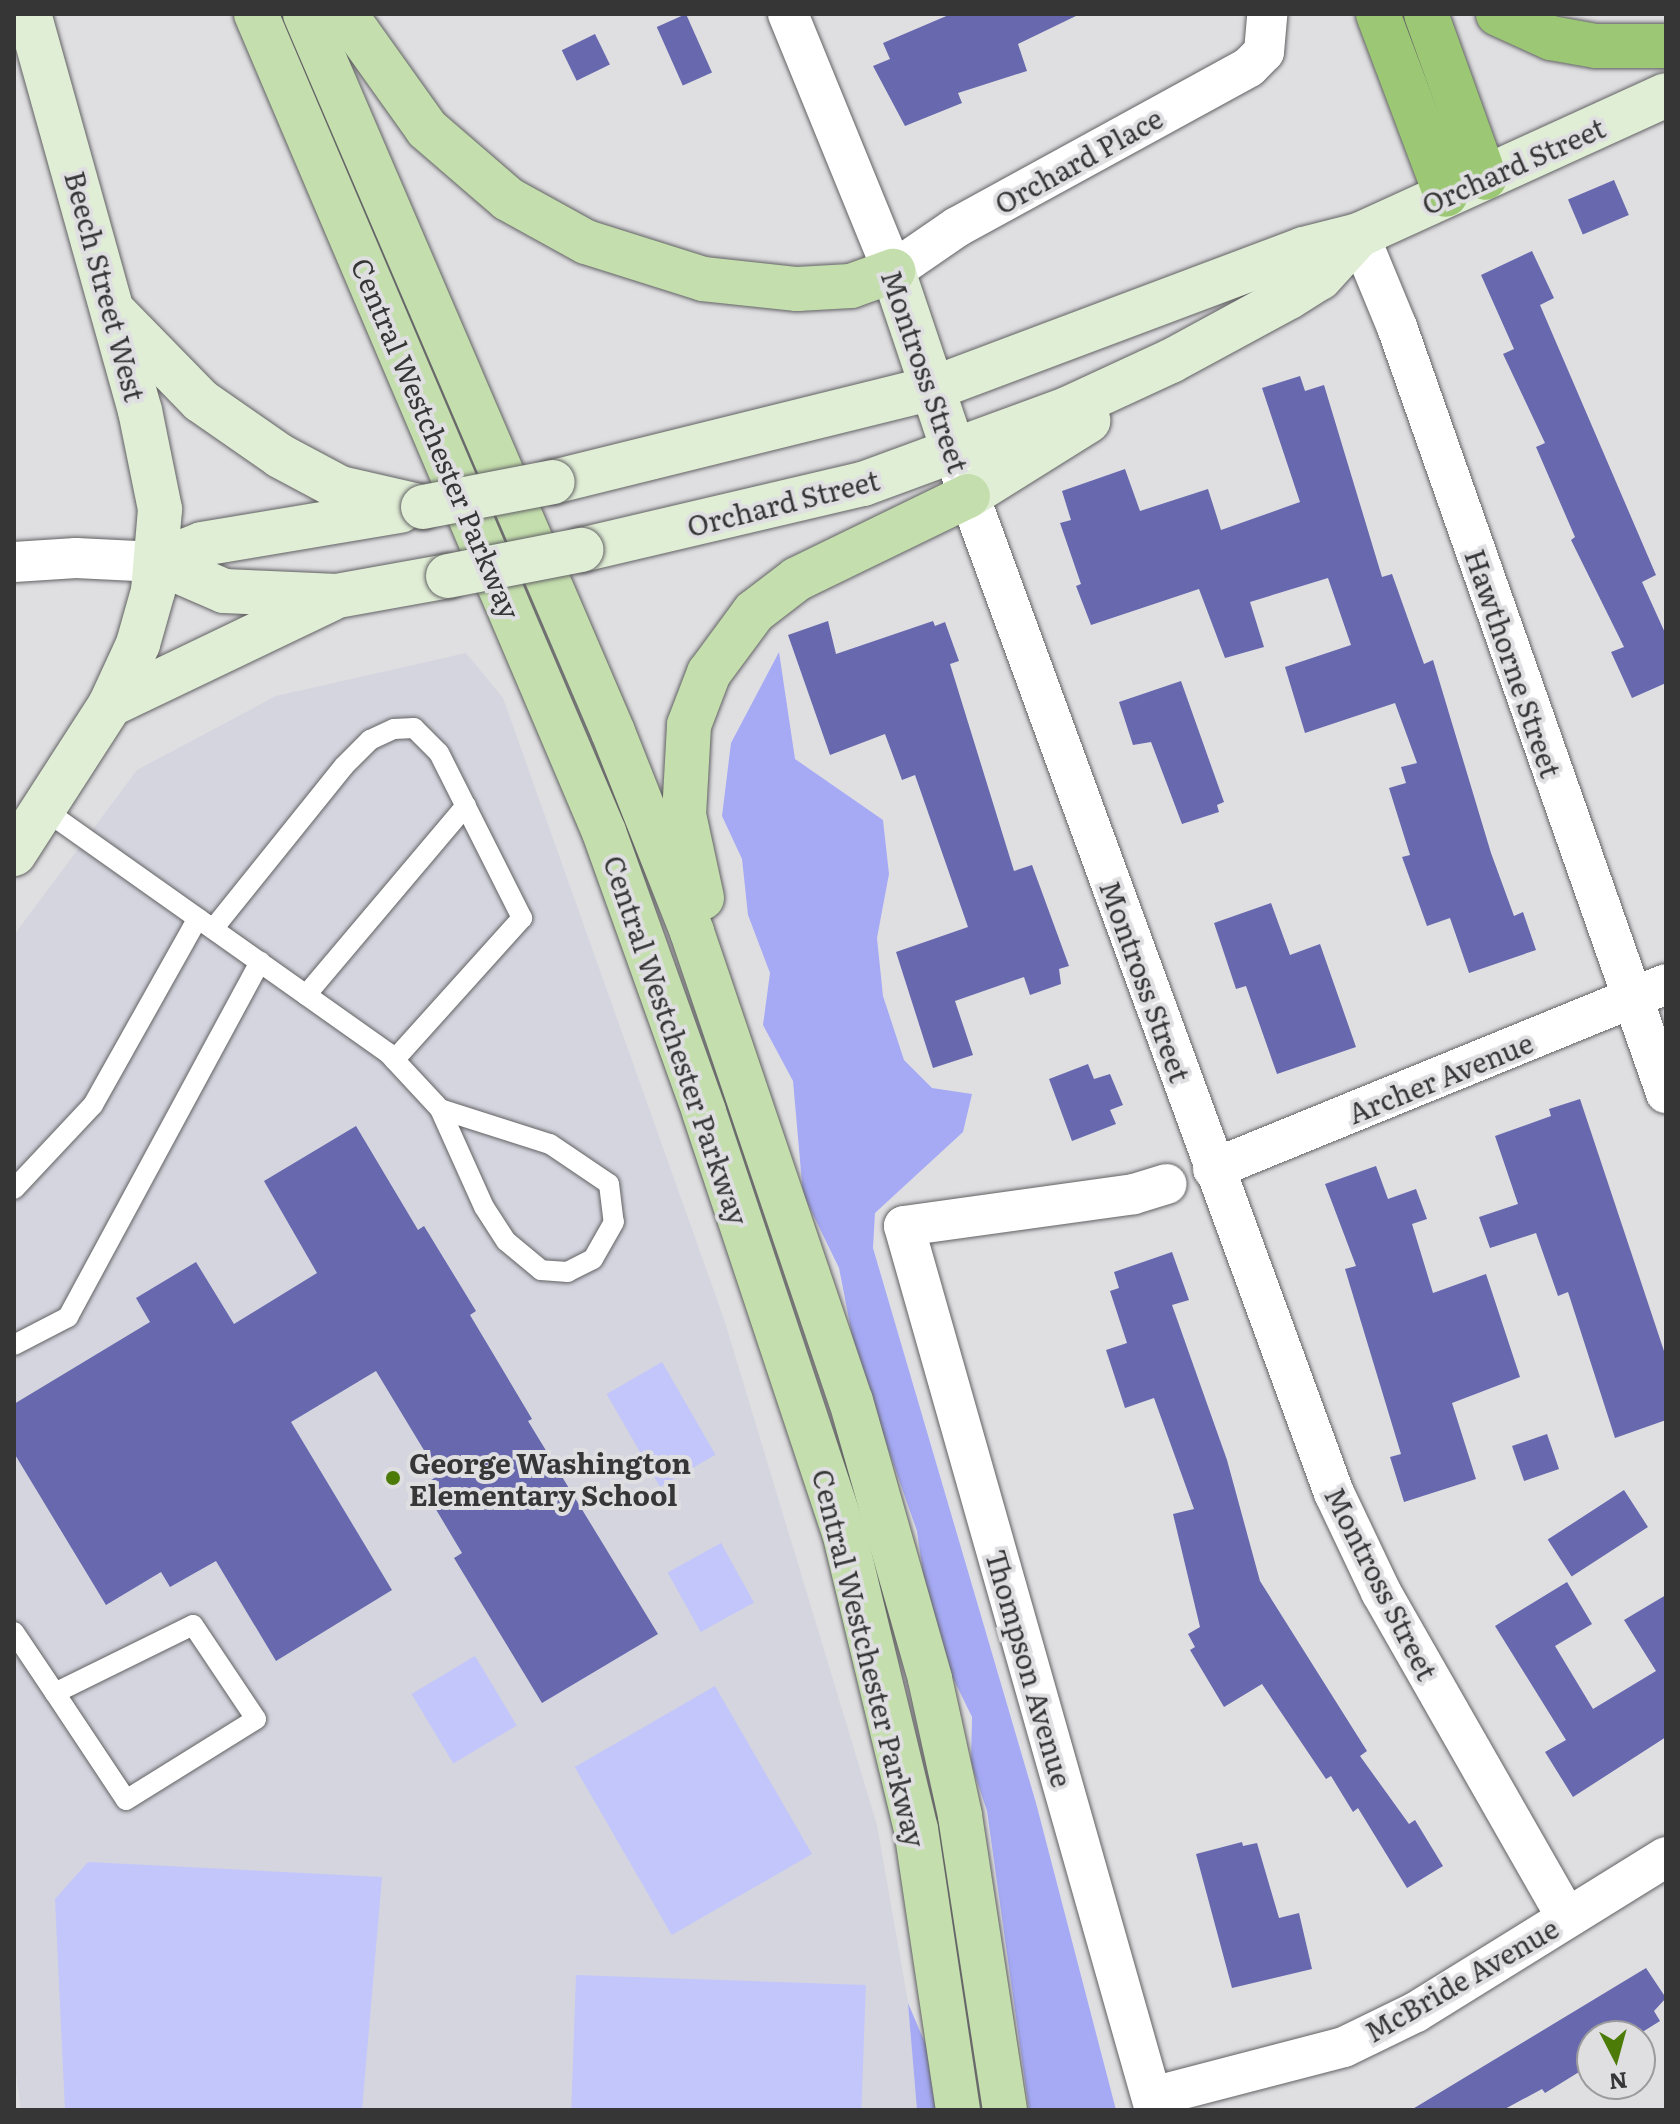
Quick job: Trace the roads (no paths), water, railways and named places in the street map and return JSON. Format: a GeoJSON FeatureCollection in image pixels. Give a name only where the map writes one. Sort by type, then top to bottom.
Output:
{"type":"FeatureCollection","features":[{"type":"Feature","properties":{"kind":"highway"},"geometry":{"type":"LineString","coordinates":[[1378,14],[1466,187]]}},
{"type":"Feature","properties":{"kind":"highway"},"geometry":{"type":"LineString","coordinates":[[1426,14],[1466,187]]}},
{"type":"Feature","properties":{"kind":"highway"},"geometry":{"type":"LineString","coordinates":[[1498,14],[1551,38],[1581,43],[1666,46]]}},
{"type":"Feature","properties":{"kind":"main road","name":"Central Westchester Parkway"},"geometry":{"type":"LineString","coordinates":[[256,14],[604,832],[704,1112],[844,1532],[916,1829],[958,2110]]}},
{"type":"Feature","properties":{"kind":"main road","name":"Central Westchester Parkway"},"geometry":{"type":"LineString","coordinates":[[305,14],[613,732],[692,932],[851,1401],[930,1679],[960,1816],[1005,2110]]}},
{"type":"Feature","properties":{"kind":"main road"},"geometry":{"type":"LineString","coordinates":[[345,14],[427,129],[508,199],[586,242],[703,279],[797,289],[851,286],[893,271]]}},
{"type":"Feature","properties":{"kind":"main road"},"geometry":{"type":"LineString","coordinates":[[753,1110],[684,815],[689,725],[709,673],[754,612],[797,579],[968,496]]}},
{"type":"Feature","properties":{"kind":"street","name":"Beech Street West"},"geometry":{"type":"LineString","coordinates":[[29,14],[113,311],[152,465],[160,509],[157,562]]}},
{"type":"Feature","properties":{"kind":"street","name":"Montross Street"},"geometry":{"type":"LineString","coordinates":[[788,14],[893,271],[968,496],[1334,1493],[1381,1592],[1567,1918]]}},
{"type":"Feature","properties":{"kind":"street","name":"Orchard Place"},"geometry":{"type":"LineString","coordinates":[[893,271],[957,227],[1249,67],[1265,33]]}},
{"type":"Feature","properties":{"kind":"street","name":"Orchard Street"},"geometry":{"type":"LineString","coordinates":[[157,562],[202,544],[553,482],[934,388],[1303,249],[1359,235],[1666,95]]}},
{"type":"Feature","properties":{"kind":"street","name":"Orchard Street"},"geometry":{"type":"LineString","coordinates":[[157,562],[224,591],[337,596],[581,550],[863,484],[954,452],[1171,361],[1320,278],[1359,235]]}},
{"type":"Feature","properties":{"kind":"street","name":"Hawthorne Street"},"geometry":{"type":"LineString","coordinates":[[1359,235],[1397,327],[1648,992],[1666,1093]]}},
{"type":"Feature","properties":{"kind":"street"},"geometry":{"type":"LineString","coordinates":[[113,311],[201,401],[280,456],[340,488],[423,507]]}},
{"type":"Feature","properties":{"kind":"street"},"geometry":{"type":"LineString","coordinates":[[968,496],[1072,432],[1171,361]]}},
{"type":"Feature","properties":{"kind":"street"},"geometry":{"type":"LineString","coordinates":[[14,562],[76,558],[157,562],[142,635],[110,705],[14,854]]}},
{"type":"Feature","properties":{"kind":"street"},"geometry":{"type":"LineString","coordinates":[[110,705],[337,596]]}},
{"type":"Feature","properties":{"kind":"street","name":"Archer Avenue"},"geometry":{"type":"LineString","coordinates":[[1213,1169],[1648,992]]}},
{"type":"Feature","properties":{"kind":"street","name":"Thompson Avenue"},"geometry":{"type":"LineString","coordinates":[[1154,2104],[904,1226],[1134,1194],[1167,1184]]}},
{"type":"Feature","properties":{"kind":"street","name":"McBride Avenue"},"geometry":{"type":"LineString","coordinates":[[1154,2104],[1344,2047],[1416,2012],[1666,1857]]}},
{"type":"Feature","properties":{"kind":"lane"},"geometry":{"type":"LineString","coordinates":[[14,1189],[93,1105],[206,923],[370,740],[394,729],[414,728],[439,753],[522,918],[394,1060]]}},
{"type":"Feature","properties":{"kind":"lane"},"geometry":{"type":"LineString","coordinates":[[306,995],[466,806]]}},
{"type":"Feature","properties":{"kind":"lane"},"geometry":{"type":"LineString","coordinates":[[42,808],[394,1060],[440,1109],[484,1207],[506,1241],[541,1270],[568,1272],[593,1259],[614,1222],[609,1184],[550,1144],[440,1109]]}},
{"type":"Feature","properties":{"kind":"lane"},"geometry":{"type":"LineString","coordinates":[[14,1345],[68,1317],[260,962]]}},
{"type":"Feature","properties":{"kind":"lane"},"geometry":{"type":"LineString","coordinates":[[14,1632],[126,1800],[256,1719],[193,1625],[55,1693]]}},
{"type":"Feature","properties":{"kind":"place","name":"George Washington Elementary School"},"geometry":{"type":"Point","coordinates":[393,1478]}}]}
